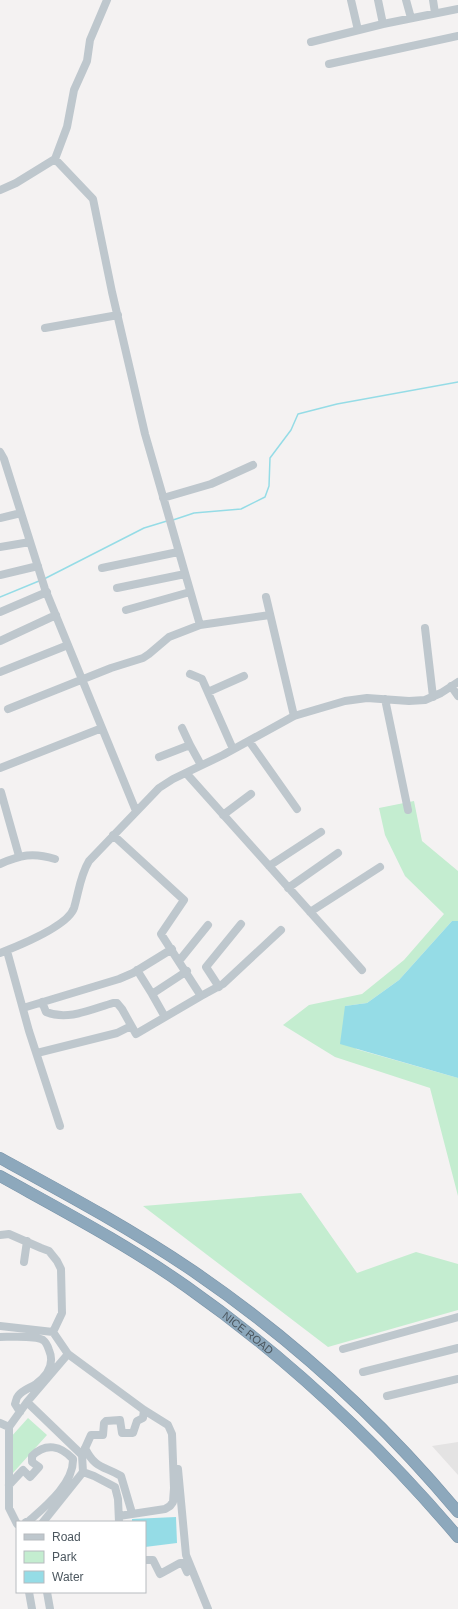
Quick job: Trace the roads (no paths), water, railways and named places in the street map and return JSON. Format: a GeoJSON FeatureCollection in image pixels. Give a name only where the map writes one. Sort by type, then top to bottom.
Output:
{"type":"FeatureCollection","features":[{"type":"Feature","properties":{"kind":"highway","name":"NICE ROAD"},"geometry":{"type":"LineString","coordinates":[[0,1158],[112,1219],[232,1299],[312,1364],[434,1483],[458,1512]]}},
{"type":"Feature","properties":{"kind":"highway","name":"NICE ROAD"},"geometry":{"type":"LineString","coordinates":[[0,1176],[113,1239],[187,1287],[248,1332],[298,1374],[354,1425],[406,1478],[458,1537]]}},
{"type":"Feature","properties":{"kind":"street"},"geometry":{"type":"LineString","coordinates":[[0,190],[16,183],[55,159],[67,127],[74,90],[87,61],[90,40],[107,0]]}},
{"type":"Feature","properties":{"kind":"street"},"geometry":{"type":"LineString","coordinates":[[351,0],[358,30]]}},
{"type":"Feature","properties":{"kind":"street"},"geometry":{"type":"LineString","coordinates":[[378,0],[383,24]]}},
{"type":"Feature","properties":{"kind":"street"},"geometry":{"type":"LineString","coordinates":[[406,0],[411,18]]}},
{"type":"Feature","properties":{"kind":"street"},"geometry":{"type":"LineString","coordinates":[[433,0],[435,13]]}},
{"type":"Feature","properties":{"kind":"street"},"geometry":{"type":"LineString","coordinates":[[310,42],[383,24],[458,9]]}},
{"type":"Feature","properties":{"kind":"street"},"geometry":{"type":"LineString","coordinates":[[329,64],[458,36]]}},
{"type":"Feature","properties":{"kind":"street"},"geometry":{"type":"LineString","coordinates":[[55,159],[93,199],[145,434],[200,625]]}},
{"type":"Feature","properties":{"kind":"street"},"geometry":{"type":"LineString","coordinates":[[45,328],[118,315]]}},
{"type":"Feature","properties":{"kind":"street"},"geometry":{"type":"LineString","coordinates":[[0,452],[4,459],[46,592],[136,811]]}},
{"type":"Feature","properties":{"kind":"street"},"geometry":{"type":"LineString","coordinates":[[163,498],[211,484],[253,465]]}},
{"type":"Feature","properties":{"kind":"street"},"geometry":{"type":"LineString","coordinates":[[0,518],[21,513]]}},
{"type":"Feature","properties":{"kind":"street"},"geometry":{"type":"LineString","coordinates":[[0,547],[30,542]]}},
{"type":"Feature","properties":{"kind":"street"},"geometry":{"type":"LineString","coordinates":[[102,568],[178,552]]}},
{"type":"Feature","properties":{"kind":"street"},"geometry":{"type":"LineString","coordinates":[[0,575],[38,566]]}},
{"type":"Feature","properties":{"kind":"street"},"geometry":{"type":"LineString","coordinates":[[117,588],[185,574]]}},
{"type":"Feature","properties":{"kind":"street"},"geometry":{"type":"LineString","coordinates":[[0,612],[46,592]]}},
{"type":"Feature","properties":{"kind":"street"},"geometry":{"type":"LineString","coordinates":[[126,610],[190,592]]}},
{"type":"Feature","properties":{"kind":"street"},"geometry":{"type":"LineString","coordinates":[[266,596],[294,716]]}},
{"type":"Feature","properties":{"kind":"street"},"geometry":{"type":"LineString","coordinates":[[0,641],[56,615]]}},
{"type":"Feature","properties":{"kind":"street"},"geometry":{"type":"LineString","coordinates":[[8,709],[111,668],[143,658],[150,654],[168,638],[200,625],[270,615]]}},
{"type":"Feature","properties":{"kind":"street"},"geometry":{"type":"LineString","coordinates":[[425,628],[433,697]]}},
{"type":"Feature","properties":{"kind":"street"},"geometry":{"type":"LineString","coordinates":[[0,672],[68,645]]}},
{"type":"Feature","properties":{"kind":"street"},"geometry":{"type":"LineString","coordinates":[[190,674],[202,679],[233,749]]}},
{"type":"Feature","properties":{"kind":"street"},"geometry":{"type":"LineString","coordinates":[[208,692],[244,676]]}},
{"type":"Feature","properties":{"kind":"street"},"geometry":{"type":"LineString","coordinates":[[60,1126],[4,952],[57,926],[70,917],[74,909],[83,871],[89,861],[159,788],[294,716],[345,701],[367,698],[409,701],[425,700],[455,684],[458,696]]}},
{"type":"Feature","properties":{"kind":"street"},"geometry":{"type":"LineString","coordinates":[[385,699],[408,810]]}},
{"type":"Feature","properties":{"kind":"street"},"geometry":{"type":"LineString","coordinates":[[0,768],[102,728]]}},
{"type":"Feature","properties":{"kind":"street"},"geometry":{"type":"LineString","coordinates":[[182,728],[201,765]]}},
{"type":"Feature","properties":{"kind":"street"},"geometry":{"type":"LineString","coordinates":[[249,741],[297,809]]}},
{"type":"Feature","properties":{"kind":"street"},"geometry":{"type":"LineString","coordinates":[[159,757],[190,745]]}},
{"type":"Feature","properties":{"kind":"street"},"geometry":{"type":"LineString","coordinates":[[186,773],[362,970]]}},
{"type":"Feature","properties":{"kind":"street"},"geometry":{"type":"LineString","coordinates":[[0,792],[19,856]]}},
{"type":"Feature","properties":{"kind":"street"},"geometry":{"type":"LineString","coordinates":[[223,815],[250,794]]}},
{"type":"Feature","properties":{"kind":"street"},"geometry":{"type":"LineString","coordinates":[[269,866],[321,832]]}},
{"type":"Feature","properties":{"kind":"street"},"geometry":{"type":"LineString","coordinates":[[113,835],[184,900],[161,934],[187,972],[201,996]]}},
{"type":"Feature","properties":{"kind":"street"},"geometry":{"type":"LineString","coordinates":[[288,888],[338,853]]}},
{"type":"Feature","properties":{"kind":"street"},"geometry":{"type":"LineString","coordinates":[[0,864],[19,856],[42,854],[55,859]]}},
{"type":"Feature","properties":{"kind":"street"},"geometry":{"type":"LineString","coordinates":[[310,912],[380,867]]}},
{"type":"Feature","properties":{"kind":"street"},"geometry":{"type":"LineString","coordinates":[[219,987],[206,967],[241,924]]}},
{"type":"Feature","properties":{"kind":"street"},"geometry":{"type":"LineString","coordinates":[[179,960],[208,925]]}},
{"type":"Feature","properties":{"kind":"street"},"geometry":{"type":"LineString","coordinates":[[42,1002],[46,1012],[58,1016],[67,1016],[117,1003],[136,1034],[219,987],[281,930]]}},
{"type":"Feature","properties":{"kind":"street"},"geometry":{"type":"LineString","coordinates":[[23,1008],[119,979],[172,949]]}},
{"type":"Feature","properties":{"kind":"street"},"geometry":{"type":"LineString","coordinates":[[137,970],[166,1017]]}},
{"type":"Feature","properties":{"kind":"street"},"geometry":{"type":"LineString","coordinates":[[152,994],[187,972]]}},
{"type":"Feature","properties":{"kind":"street"},"geometry":{"type":"LineString","coordinates":[[37,1053],[117,1033],[131,1026]]}},
{"type":"Feature","properties":{"kind":"street"},"geometry":{"type":"LineString","coordinates":[[0,1235],[9,1234],[27,1242],[49,1252],[58,1261],[61,1269],[62,1312],[53,1332]]}},
{"type":"Feature","properties":{"kind":"street"},"geometry":{"type":"LineString","coordinates":[[24,1262],[27,1242]]}},
{"type":"Feature","properties":{"kind":"street"},"geometry":{"type":"LineString","coordinates":[[343,1349],[458,1317]]}},
{"type":"Feature","properties":{"kind":"street"},"geometry":{"type":"LineString","coordinates":[[0,1326],[53,1332],[68,1354],[144,1410],[168,1425],[172,1434],[174,1488],[172,1502],[170,1506],[165,1509],[132,1513],[119,1519],[118,1499],[115,1487],[83,1472]]}},
{"type":"Feature","properties":{"kind":"street"},"geometry":{"type":"LineString","coordinates":[[0,1337],[35,1338],[43,1340],[52,1357],[51,1366],[48,1372],[36,1384],[25,1389],[17,1396],[15,1404],[20,1412]]}},
{"type":"Feature","properties":{"kind":"street"},"geometry":{"type":"LineString","coordinates":[[363,1372],[458,1348]]}},
{"type":"Feature","properties":{"kind":"street"},"geometry":{"type":"LineString","coordinates":[[16,1521],[9,1508],[9,1426],[27,1402],[68,1354]]}},
{"type":"Feature","properties":{"kind":"street"},"geometry":{"type":"LineString","coordinates":[[388,1396],[458,1379]]}},
{"type":"Feature","properties":{"kind":"street"},"geometry":{"type":"LineString","coordinates":[[27,1402],[101,1468],[111,1470],[121,1476],[132,1513]]}},
{"type":"Feature","properties":{"kind":"street"},"geometry":{"type":"LineString","coordinates":[[44,1521],[83,1472],[83,1452],[91,1435],[103,1435],[103,1424],[106,1421],[120,1420],[122,1433],[134,1433],[137,1421],[143,1418],[144,1410]]}},
{"type":"Feature","properties":{"kind":"street"},"geometry":{"type":"LineString","coordinates":[[0,1423],[9,1426]]}},
{"type":"Feature","properties":{"kind":"street"},"geometry":{"type":"LineString","coordinates":[[176,1437],[186,1555],[208,1609]]}},
{"type":"Feature","properties":{"kind":"street"},"geometry":{"type":"LineString","coordinates":[[9,1485],[23,1470],[30,1477],[39,1467],[32,1462],[32,1456],[40,1450],[52,1447],[59,1448],[73,1459],[72,1467],[61,1490],[29,1521]]}},
{"type":"Feature","properties":{"kind":"street"},"geometry":{"type":"LineString","coordinates":[[146,1560],[153,1560],[160,1574],[180,1563],[184,1563],[202,1609]]}},
{"type":"Feature","properties":{"kind":"street"},"geometry":{"type":"LineString","coordinates":[[29,1593],[32,1609]]}},
{"type":"Feature","properties":{"kind":"street"},"geometry":{"type":"LineString","coordinates":[[44,1593],[45,1609]]}},
{"type":"Feature","properties":{"kind":"street"},"geometry":{"type":"LineString","coordinates":[[47,1593],[50,1609]]}},
{"type":"Feature","properties":{"kind":"water"},"geometry":{"type":"Polygon","coordinates":[[[452,921],[458,921],[458,1078],[340,1044],[345,1006],[367,1003],[399,980],[452,921]]]}},
{"type":"Feature","properties":{"kind":"water"},"geometry":{"type":"Polygon","coordinates":[[[176,1517],[177,1543],[146,1547],[146,1521],[132,1521],[132,1519],[176,1517]]]}},
{"type":"Feature","properties":{"kind":"waterway"},"geometry":{"type":"LineString","coordinates":[[173,520],[194,513],[241,509],[265,497],[269,486],[270,458],[291,430],[298,414],[337,404],[458,382]]}},
{"type":"Feature","properties":{"kind":"waterway"},"geometry":{"type":"LineString","coordinates":[[44,579],[144,528],[167,521]]}},
{"type":"Feature","properties":{"kind":"waterway"},"geometry":{"type":"LineString","coordinates":[[0,597],[39,581]]}}]}
